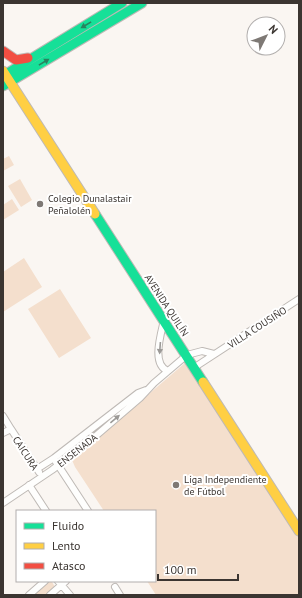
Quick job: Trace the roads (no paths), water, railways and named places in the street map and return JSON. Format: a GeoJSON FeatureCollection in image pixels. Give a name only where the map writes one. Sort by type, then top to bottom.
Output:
{"type":"FeatureCollection","features":[{"type":"Feature","properties":{"kind":"street"},"geometry":{"type":"LineString","coordinates":[[5,78],[36,56],[122,3]]}},
{"type":"Feature","properties":{"kind":"street"},"geometry":{"type":"LineString","coordinates":[[5,78],[111,21],[138,4]]}},
{"type":"Feature","properties":{"kind":"street"},"geometry":{"type":"LineString","coordinates":[[107,12],[111,16],[111,21]]}},
{"type":"Feature","properties":{"kind":"street"},"geometry":{"type":"LineString","coordinates":[[3,51],[10,57],[17,60],[36,56]]}},
{"type":"Feature","properties":{"kind":"street","name":"AVENIDA QUILÍN"},"geometry":{"type":"LineString","coordinates":[[5,78],[195,367],[299,531]]}},
{"type":"Feature","properties":{"kind":"street","name":"VILLA COUSIÑO"},"geometry":{"type":"LineString","coordinates":[[195,367],[299,299]]}},
{"type":"Feature","properties":{"kind":"street"},"geometry":{"type":"LineString","coordinates":[[154,383],[159,363],[164,320]]}},
{"type":"Feature","properties":{"kind":"street"},"geometry":{"type":"LineString","coordinates":[[187,355],[202,350],[214,354]]}},
{"type":"Feature","properties":{"kind":"street","name":"ENSENADA"},"geometry":{"type":"LineString","coordinates":[[3,503],[58,466],[91,440],[187,355]]}},
{"type":"Feature","properties":{"kind":"street"},"geometry":{"type":"LineString","coordinates":[[159,363],[163,369],[168,371]]}},
{"type":"Feature","properties":{"kind":"street","name":"ENSENADA"},"geometry":{"type":"LineString","coordinates":[[37,469],[87,434],[138,393],[146,390]]}},
{"type":"Feature","properties":{"kind":"street","name":"CAICURA"},"geometry":{"type":"LineString","coordinates":[[3,416],[42,477]]}},
{"type":"Feature","properties":{"kind":"street","name":"CAICURA"},"geometry":{"type":"LineString","coordinates":[[3,433],[11,429]]}},
{"type":"Feature","properties":{"kind":"street"},"geometry":{"type":"LineString","coordinates":[[87,434],[91,440]]}},
{"type":"Feature","properties":{"kind":"street"},"geometry":{"type":"LineString","coordinates":[[54,458],[87,510]]}},
{"type":"Feature","properties":{"kind":"street","name":"CAICURA"},"geometry":{"type":"LineString","coordinates":[[29,486],[45,510]]}},
{"type":"Feature","properties":{"kind":"street"},"geometry":{"type":"LineString","coordinates":[[78,497],[83,510]]}},
{"type":"Feature","properties":{"kind":"street"},"geometry":{"type":"LineString","coordinates":[[29,595],[44,582]]}},
{"type":"Feature","properties":{"kind":"street"},"geometry":{"type":"LineString","coordinates":[[50,595],[62,582],[70,595]]}},
{"type":"Feature","properties":{"kind":"street"},"geometry":{"type":"LineString","coordinates":[[115,587],[120,595]]}},
{"type":"Feature","properties":{"kind":"place","name":"Colegio Dunalastair Peñalolén"},"geometry":{"type":"Point","coordinates":[40,204]}},
{"type":"Feature","properties":{"kind":"place","name":"Liga Independiente de Fútbol"},"geometry":{"type":"Point","coordinates":[176,485]}}]}
